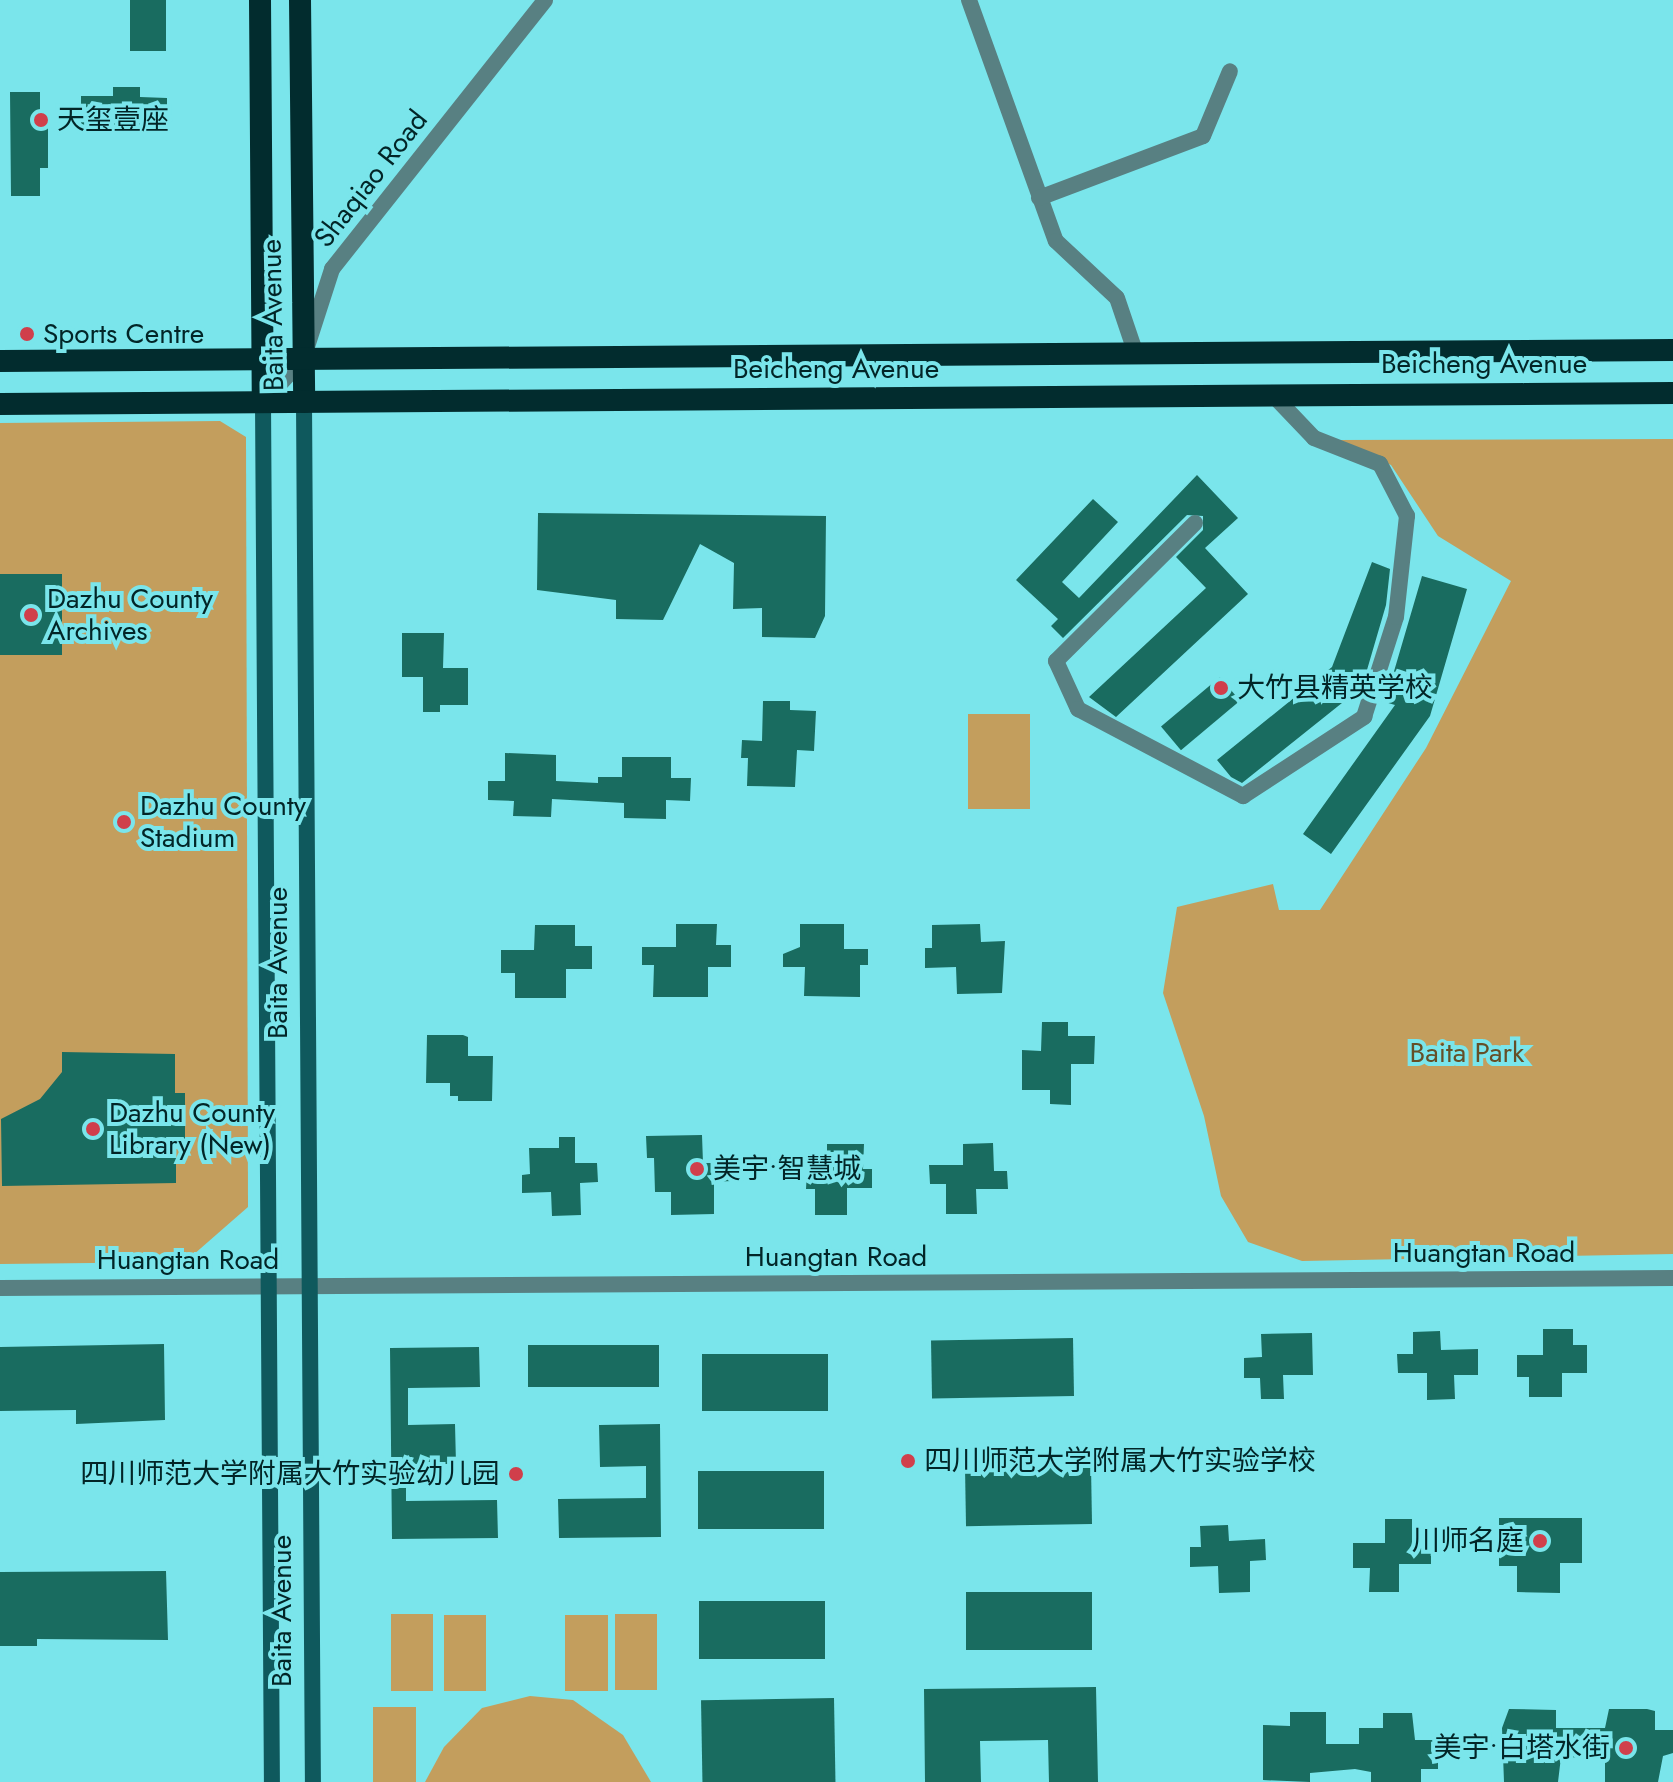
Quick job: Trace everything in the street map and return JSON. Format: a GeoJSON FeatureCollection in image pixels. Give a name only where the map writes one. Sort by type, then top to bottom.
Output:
{"type":"FeatureCollection","features":[{"type":"Feature","properties":{"kind":"highway","name":"Baita Avenue"},"geometry":{"type":"LineString","coordinates":[[260,0],[263,402]]}},
{"type":"Feature","properties":{"kind":"highway","name":"Baita Avenue"},"geometry":{"type":"LineString","coordinates":[[300,0],[304,402]]}},
{"type":"Feature","properties":{"kind":"highway","name":"Beicheng Avenue"},"geometry":{"type":"LineString","coordinates":[[0,361],[1673,350]]}},
{"type":"Feature","properties":{"kind":"highway","name":"Beicheng Avenue"},"geometry":{"type":"LineString","coordinates":[[0,404],[1673,393]]}},
{"type":"Feature","properties":{"kind":"main road","name":"Baita Avenue"},"geometry":{"type":"LineString","coordinates":[[263,402],[272,1782]]}},
{"type":"Feature","properties":{"kind":"main road","name":"Baita Avenue"},"geometry":{"type":"LineString","coordinates":[[304,402],[313,1782]]}},
{"type":"Feature","properties":{"kind":"street","name":"Shaqiao Road"},"geometry":{"type":"LineString","coordinates":[[263,402],[303,359],[332,269],[545,0]]}},
{"type":"Feature","properties":{"kind":"street"},"geometry":{"type":"LineString","coordinates":[[969,0],[1056,241],[1117,298],[1136,354]]}},
{"type":"Feature","properties":{"kind":"street"},"geometry":{"type":"LineString","coordinates":[[1039,198],[1203,136],[1230,71]]}},
{"type":"Feature","properties":{"kind":"street"},"geometry":{"type":"LineString","coordinates":[[1195,523],[1056,661],[1078,709],[1243,796],[1364,717],[1396,617],[1407,516],[1380,464],[1314,438],[1274,396]]}},
{"type":"Feature","properties":{"kind":"street","name":"Huangtan Road"},"geometry":{"type":"LineString","coordinates":[[0,1288],[1673,1278]]}},
{"type":"Feature","properties":{"kind":"green space","name":"Dazhu County Stadium"},"geometry":{"type":"Polygon","coordinates":[[[220,421],[246,437],[248,1207],[185,1262],[0,1264],[0,423],[220,421]]]}},
{"type":"Feature","properties":{"kind":"green space","name":"Baita Park"},"geometry":{"type":"Polygon","coordinates":[[[1673,439],[1673,1254],[1302,1261],[1248,1242],[1221,1196],[1204,1116],[1163,993],[1177,907],[1273,884],[1279,910],[1320,910],[1426,748],[1511,581],[1438,536],[1391,465],[1335,440],[1673,439]]]}},
{"type":"Feature","properties":{"kind":"green space"},"geometry":{"type":"Polygon","coordinates":[[[968,714],[1030,714],[1030,809],[968,809],[968,714]]]}},
{"type":"Feature","properties":{"kind":"green space"},"geometry":{"type":"Polygon","coordinates":[[[391,1614],[433,1614],[433,1691],[391,1691],[391,1614]]]}},
{"type":"Feature","properties":{"kind":"green space"},"geometry":{"type":"Polygon","coordinates":[[[615,1614],[657,1614],[657,1690],[615,1690],[615,1614]]]}},
{"type":"Feature","properties":{"kind":"green space"},"geometry":{"type":"Polygon","coordinates":[[[444,1615],[486,1615],[486,1691],[444,1691],[444,1615]]]}},
{"type":"Feature","properties":{"kind":"green space"},"geometry":{"type":"Polygon","coordinates":[[[565,1615],[608,1615],[608,1691],[565,1691],[565,1615]]]}},
{"type":"Feature","properties":{"kind":"green space"},"geometry":{"type":"Polygon","coordinates":[[[530,1696],[573,1700],[623,1735],[651,1782],[425,1782],[444,1747],[482,1708],[530,1696]]]}},
{"type":"Feature","properties":{"kind":"green space"},"geometry":{"type":"Polygon","coordinates":[[[373,1707],[416,1707],[416,1782],[373,1782],[373,1707]]]}},
{"type":"Feature","properties":{"kind":"building"},"geometry":{"type":"Polygon","coordinates":[[[130,0],[166,0],[166,51],[130,51],[130,0]]]}},
{"type":"Feature","properties":{"kind":"building"},"geometry":{"type":"Polygon","coordinates":[[[113,87],[140,87],[140,97],[167,98],[167,128],[81,128],[81,96],[113,96],[113,87]]]}},
{"type":"Feature","properties":{"kind":"building"},"geometry":{"type":"Polygon","coordinates":[[[10,92],[40,92],[40,118],[48,118],[48,168],[40,168],[40,196],[11,196],[10,92]]]}},
{"type":"Feature","properties":{"kind":"building"},"geometry":{"type":"Polygon","coordinates":[[[1197,475],[1238,518],[1205,548],[1248,594],[1116,717],[1089,697],[1206,588],[1176,557],[1203,530],[1203,516],[1187,515],[1063,638],[1051,626],[1058,619],[1016,580],[1093,499],[1118,522],[1062,582],[1079,598],[1197,475]]]}},
{"type":"Feature","properties":{"kind":"building"},"geometry":{"type":"Polygon","coordinates":[[[538,513],[826,516],[825,616],[815,638],[762,637],[762,608],[733,609],[734,563],[700,544],[663,620],[616,619],[616,600],[537,590],[538,513]]]}},
{"type":"Feature","properties":{"kind":"building","name":"大竹县精英学校"},"geometry":{"type":"Polygon","coordinates":[[[1372,562],[1390,569],[1386,605],[1362,687],[1242,783],[1231,777],[1217,760],[1332,667],[1372,562]]]}},
{"type":"Feature","properties":{"kind":"building","name":"Dazhu County Archives"},"geometry":{"type":"Polygon","coordinates":[[[0,574],[62,574],[62,655],[0,655],[0,574]]]}},
{"type":"Feature","properties":{"kind":"building"},"geometry":{"type":"Polygon","coordinates":[[[1422,576],[1467,589],[1430,716],[1331,854],[1303,834],[1395,705],[1385,702],[1422,576]]]}},
{"type":"Feature","properties":{"kind":"building"},"geometry":{"type":"Polygon","coordinates":[[[402,633],[444,633],[443,668],[468,668],[468,705],[440,705],[440,712],[423,712],[423,677],[402,677],[402,633]]]}},
{"type":"Feature","properties":{"kind":"building","name":"大竹县精英学校"},"geometry":{"type":"Polygon","coordinates":[[[1220,677],[1240,701],[1181,750],[1161,726],[1220,677]]]}},
{"type":"Feature","properties":{"kind":"building"},"geometry":{"type":"Polygon","coordinates":[[[763,701],[790,701],[790,710],[816,711],[814,751],[797,750],[795,787],[747,786],[748,758],[741,758],[742,740],[762,741],[763,701]]]}},
{"type":"Feature","properties":{"kind":"building"},"geometry":{"type":"Polygon","coordinates":[[[505,753],[556,755],[556,781],[598,783],[598,777],[622,777],[622,757],[671,757],[671,778],[691,778],[690,801],[666,800],[666,819],[624,818],[624,803],[552,799],[551,817],[513,816],[514,801],[488,800],[488,781],[505,781],[505,753]]]}},
{"type":"Feature","properties":{"kind":"building"},"geometry":{"type":"Polygon","coordinates":[[[676,924],[717,924],[716,945],[731,945],[731,967],[708,967],[708,997],[653,997],[654,965],[642,965],[642,947],[676,947],[676,924]]]}},
{"type":"Feature","properties":{"kind":"building"},"geometry":{"type":"Polygon","coordinates":[[[800,924],[844,924],[844,949],[868,949],[868,965],[860,965],[860,997],[804,996],[805,967],[783,967],[783,954],[800,947],[800,924]]]}},
{"type":"Feature","properties":{"kind":"building"},"geometry":{"type":"Polygon","coordinates":[[[980,924],[981,942],[1005,941],[1002,993],[957,994],[956,967],[925,968],[925,948],[932,948],[932,925],[980,924]]]}},
{"type":"Feature","properties":{"kind":"building"},"geometry":{"type":"Polygon","coordinates":[[[535,925],[575,925],[575,946],[592,946],[592,969],[566,969],[566,998],[515,998],[515,973],[501,973],[501,950],[534,950],[535,925]]]}},
{"type":"Feature","properties":{"kind":"building"},"geometry":{"type":"Polygon","coordinates":[[[1042,1022],[1068,1022],[1068,1036],[1095,1036],[1094,1064],[1071,1064],[1071,1105],[1050,1104],[1050,1090],[1022,1090],[1022,1050],[1041,1051],[1042,1022]]]}},
{"type":"Feature","properties":{"kind":"building"},"geometry":{"type":"Polygon","coordinates":[[[427,1035],[463,1035],[468,1037],[468,1056],[493,1056],[492,1101],[458,1101],[458,1096],[450,1096],[450,1083],[426,1083],[427,1035]]]}},
{"type":"Feature","properties":{"kind":"building","name":"Dazhu County Library (New)"},"geometry":{"type":"Polygon","coordinates":[[[62,1052],[175,1054],[175,1093],[185,1093],[185,1139],[176,1142],[176,1183],[2,1186],[1,1119],[40,1099],[62,1072],[62,1052]]]}},
{"type":"Feature","properties":{"kind":"building","name":"美宇•智慧城"},"geometry":{"type":"Polygon","coordinates":[[[702,1135],[703,1163],[731,1163],[731,1181],[714,1182],[714,1214],[671,1215],[671,1192],[655,1192],[654,1158],[647,1158],[646,1136],[702,1135]]]}},
{"type":"Feature","properties":{"kind":"building"},"geometry":{"type":"Polygon","coordinates":[[[559,1137],[575,1137],[575,1163],[597,1163],[598,1182],[580,1183],[581,1215],[552,1216],[551,1192],[522,1193],[522,1175],[530,1174],[529,1148],[559,1148],[559,1137]]]}},
{"type":"Feature","properties":{"kind":"building","name":"美宇•智慧城"},"geometry":{"type":"Polygon","coordinates":[[[993,1143],[994,1171],[1007,1171],[1008,1189],[976,1189],[977,1214],[946,1214],[946,1184],[930,1184],[929,1165],[963,1165],[963,1144],[993,1143]]]}},
{"type":"Feature","properties":{"kind":"building","name":"美宇•智慧城"},"geometry":{"type":"Polygon","coordinates":[[[827,1144],[864,1144],[863,1169],[872,1169],[872,1188],[847,1188],[847,1215],[815,1215],[815,1189],[806,1189],[807,1170],[827,1170],[827,1144]]]}},
{"type":"Feature","properties":{"kind":"building"},"geometry":{"type":"Polygon","coordinates":[[[1543,1329],[1573,1329],[1573,1345],[1587,1345],[1587,1373],[1562,1373],[1562,1397],[1529,1397],[1529,1377],[1517,1377],[1517,1355],[1543,1355],[1543,1329]]]}},
{"type":"Feature","properties":{"kind":"building"},"geometry":{"type":"Polygon","coordinates":[[[1440,1331],[1441,1350],[1478,1349],[1478,1375],[1454,1375],[1455,1399],[1427,1400],[1427,1373],[1398,1373],[1397,1354],[1413,1354],[1413,1332],[1440,1331]]]}},
{"type":"Feature","properties":{"kind":"building"},"geometry":{"type":"Polygon","coordinates":[[[1312,1333],[1313,1375],[1283,1375],[1284,1399],[1261,1399],[1260,1378],[1244,1378],[1244,1358],[1262,1357],[1261,1334],[1312,1333]]]}},
{"type":"Feature","properties":{"kind":"building"},"geometry":{"type":"Polygon","coordinates":[[[1073,1338],[1074,1396],[932,1398],[931,1340],[1073,1338]]]}},
{"type":"Feature","properties":{"kind":"building"},"geometry":{"type":"Polygon","coordinates":[[[164,1344],[165,1420],[76,1424],[76,1410],[0,1411],[0,1347],[164,1344]]]}},
{"type":"Feature","properties":{"kind":"building"},"geometry":{"type":"Polygon","coordinates":[[[528,1345],[659,1345],[659,1387],[528,1387],[528,1345]]]}},
{"type":"Feature","properties":{"kind":"building"},"geometry":{"type":"Polygon","coordinates":[[[479,1347],[480,1387],[408,1388],[408,1425],[455,1424],[456,1464],[406,1464],[406,1501],[497,1500],[498,1538],[392,1539],[390,1348],[479,1347]]]}},
{"type":"Feature","properties":{"kind":"building"},"geometry":{"type":"Polygon","coordinates":[[[702,1354],[828,1354],[828,1411],[702,1411],[702,1354]]]}},
{"type":"Feature","properties":{"kind":"building"},"geometry":{"type":"Polygon","coordinates":[[[660,1424],[661,1537],[559,1538],[558,1499],[646,1498],[646,1466],[600,1467],[599,1425],[660,1424]]]}},
{"type":"Feature","properties":{"kind":"building"},"geometry":{"type":"Polygon","coordinates":[[[1091,1466],[1092,1524],[966,1526],[965,1468],[1091,1466]]]}},
{"type":"Feature","properties":{"kind":"building"},"geometry":{"type":"Polygon","coordinates":[[[698,1471],[824,1471],[824,1529],[698,1529],[698,1471]]]}},
{"type":"Feature","properties":{"kind":"building","name":"川师名庭"},"geometry":{"type":"Polygon","coordinates":[[[1499,1518],[1582,1518],[1582,1563],[1560,1563],[1560,1593],[1517,1592],[1517,1566],[1499,1566],[1499,1518]]]}},
{"type":"Feature","properties":{"kind":"building","name":"川师名庭"},"geometry":{"type":"Polygon","coordinates":[[[1385,1519],[1412,1519],[1412,1543],[1431,1543],[1431,1564],[1399,1564],[1399,1592],[1369,1592],[1370,1568],[1353,1568],[1353,1543],[1385,1543],[1385,1519]]]}},
{"type":"Feature","properties":{"kind":"building"},"geometry":{"type":"Polygon","coordinates":[[[1228,1525],[1229,1541],[1265,1539],[1266,1560],[1250,1561],[1250,1592],[1219,1593],[1218,1566],[1190,1567],[1190,1547],[1201,1547],[1200,1526],[1228,1525]]]}},
{"type":"Feature","properties":{"kind":"building"},"geometry":{"type":"Polygon","coordinates":[[[166,1571],[168,1640],[37,1639],[37,1646],[0,1646],[0,1572],[166,1571]]]}},
{"type":"Feature","properties":{"kind":"building"},"geometry":{"type":"Polygon","coordinates":[[[966,1592],[1092,1592],[1092,1650],[966,1650],[966,1592]]]}},
{"type":"Feature","properties":{"kind":"building"},"geometry":{"type":"Polygon","coordinates":[[[699,1601],[825,1601],[825,1659],[699,1659],[699,1601]]]}},
{"type":"Feature","properties":{"kind":"building"},"geometry":{"type":"Polygon","coordinates":[[[1096,1687],[1098,1782],[1049,1782],[1048,1740],[980,1741],[981,1782],[925,1782],[924,1689],[1096,1687]]]}},
{"type":"Feature","properties":{"kind":"building"},"geometry":{"type":"Polygon","coordinates":[[[834,1698],[835,1782],[702,1782],[701,1700],[834,1698]]]}},
{"type":"Feature","properties":{"kind":"building"},"geometry":{"type":"Polygon","coordinates":[[[1509,1709],[1556,1710],[1556,1728],[1605,1728],[1609,1709],[1655,1711],[1655,1730],[1673,1730],[1673,1753],[1663,1756],[1658,1782],[1605,1782],[1605,1758],[1561,1757],[1558,1782],[1504,1782],[1502,1728],[1509,1709]]]}},
{"type":"Feature","properties":{"kind":"building"},"geometry":{"type":"Polygon","coordinates":[[[1290,1712],[1326,1712],[1326,1744],[1359,1744],[1359,1728],[1383,1728],[1383,1713],[1412,1713],[1415,1740],[1438,1740],[1438,1769],[1421,1769],[1421,1782],[1371,1782],[1371,1772],[1355,1769],[1310,1773],[1310,1782],[1263,1780],[1263,1725],[1290,1726],[1290,1712]]]}},
{"type":"Feature","properties":{"kind":"place","name":"天玺壹座"},"geometry":{"type":"Point","coordinates":[41,120]}},
{"type":"Feature","properties":{"kind":"place","name":"Sports Centre"},"geometry":{"type":"Point","coordinates":[27,334]}},
{"type":"Feature","properties":{"kind":"place","name":"Dazhu County Archives"},"geometry":{"type":"Point","coordinates":[31,615]}},
{"type":"Feature","properties":{"kind":"place","name":"大竹县精英学校"},"geometry":{"type":"Point","coordinates":[1221,688]}},
{"type":"Feature","properties":{"kind":"place","name":"Dazhu County Stadium"},"geometry":{"type":"Point","coordinates":[124,822]}},
{"type":"Feature","properties":{"kind":"place","name":"Dazhu County Library (New)"},"geometry":{"type":"Point","coordinates":[93,1129]}},
{"type":"Feature","properties":{"kind":"place","name":"美宇•智慧城"},"geometry":{"type":"Point","coordinates":[697,1169]}},
{"type":"Feature","properties":{"kind":"place","name":"四川师范大学附属大竹实验学校"},"geometry":{"type":"Point","coordinates":[908,1461]}},
{"type":"Feature","properties":{"kind":"place","name":"四川师范大学附属大竹实验幼儿园"},"geometry":{"type":"Point","coordinates":[516,1474]}},
{"type":"Feature","properties":{"kind":"place","name":"川师名庭"},"geometry":{"type":"Point","coordinates":[1540,1541]}},
{"type":"Feature","properties":{"kind":"place","name":"美宇•白塔水街"},"geometry":{"type":"Point","coordinates":[1626,1748]}}]}
